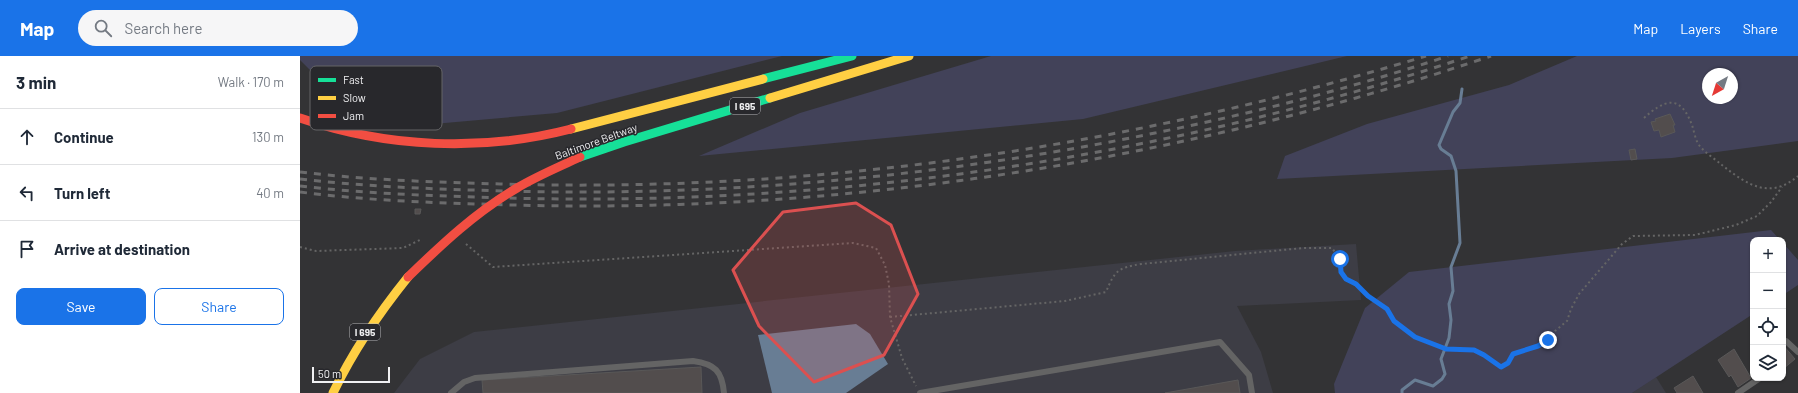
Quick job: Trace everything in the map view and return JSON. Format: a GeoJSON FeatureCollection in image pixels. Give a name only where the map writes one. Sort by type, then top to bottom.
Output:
{"type":"FeatureCollection","features":[{"type":"Feature","properties":{"kind":"highway"},"geometry":{"type":"LineString","coordinates":[[340,130],[397,141],[454,144],[518,140],[555,133],[852,56]]}},
{"type":"Feature","properties":{"kind":"highway","name":"Baltimore Beltway"},"geometry":{"type":"LineString","coordinates":[[333,393],[363,335],[378,312],[408,277],[451,236],[498,200],[523,185],[580,157],[624,142],[909,56]]}},
{"type":"Feature","properties":{"kind":"highway"},"geometry":{"type":"LineString","coordinates":[[300,118],[310,121]]}},
{"type":"Feature","properties":{"kind":"lane"},"geometry":{"type":"LineString","coordinates":[[918,390],[1220,342],[1249,374],[1252,393]]}},
{"type":"Feature","properties":{"kind":"lane"},"geometry":{"type":"LineString","coordinates":[[1786,342],[1798,352]]}},
{"type":"Feature","properties":{"kind":"lane"},"geometry":{"type":"LineString","coordinates":[[452,393],[464,382],[476,378],[693,361],[706,363],[716,369],[723,380],[724,393]]}},
{"type":"Feature","properties":{"kind":"lane"},"geometry":{"type":"LineString","coordinates":[[1738,393],[1756,381]]}},
{"type":"Feature","properties":{"kind":"path"},"geometry":{"type":"LineString","coordinates":[[1644,118],[1662,104],[1672,102],[1680,106],[1689,118],[1699,145],[1734,174],[1748,183],[1760,187],[1782,187]]}},
{"type":"Feature","properties":{"kind":"path"},"geometry":{"type":"LineString","coordinates":[[890,317],[1065,301],[1106,292],[1112,278],[1122,267],[1141,264],[1303,248],[1332,248],[1340,259],[1341,272],[1346,279],[1356,284],[1368,296],[1387,309],[1394,321],[1415,337],[1446,349],[1474,350],[1501,367],[1508,363],[1513,354],[1538,346],[1548,340],[1567,321],[1571,309],[1579,294],[1622,244],[1633,236],[1695,235],[1736,225],[1757,216],[1771,202],[1782,187],[1798,176]]}},
{"type":"Feature","properties":{"kind":"path"},"geometry":{"type":"LineString","coordinates":[[300,247],[316,251],[403,248],[429,236]]}},
{"type":"Feature","properties":{"kind":"path"},"geometry":{"type":"LineString","coordinates":[[464,243],[493,267],[853,243],[876,248],[885,265],[889,284],[890,317],[902,358],[918,390]]}},
{"type":"Feature","properties":{"kind":"highlighted area"},"geometry":{"type":"Polygon","coordinates":[[[856,203],[891,225],[918,294],[884,355],[814,382],[759,326],[733,270],[783,212],[856,203]]]}},
{"type":"Feature","properties":{"kind":"shaded area"},"geometry":{"type":"Polygon","coordinates":[[[300,56],[782,56],[557,113],[442,123],[442,66],[310,66],[310,70],[300,60],[300,56]]]}},
{"type":"Feature","properties":{"kind":"shaded area"},"geometry":{"type":"Polygon","coordinates":[[[991,56],[1347,56],[1083,119],[699,156],[800,113],[991,56]]]}},
{"type":"Feature","properties":{"kind":"shaded area"},"geometry":{"type":"Polygon","coordinates":[[[1577,56],[1798,56],[1798,141],[1672,158],[1277,179],[1285,156],[1367,124],[1509,85],[1577,56]]]}},
{"type":"Feature","properties":{"kind":"shaded area"},"geometry":{"type":"Polygon","coordinates":[[[1771,230],[1777,237],[1750,237],[1750,316],[1632,393],[1335,393],[1334,384],[1365,308],[1409,272],[1771,230]]]}},
{"type":"Feature","properties":{"kind":"shaded area"},"geometry":{"type":"Polygon","coordinates":[[[1356,244],[1361,300],[1237,306],[1261,352],[1273,393],[394,393],[420,359],[474,332],[1235,251],[1356,244]]]}},
{"type":"Feature","properties":{"kind":"shaded area"},"geometry":{"type":"Polygon","coordinates":[[[1786,246],[1798,260],[1798,285],[1786,293],[1786,246]]]}},
{"type":"Feature","properties":{"kind":"shaded area"},"geometry":{"type":"Polygon","coordinates":[[[856,324],[870,334],[888,364],[846,393],[772,393],[758,335],[856,324]]]}},
{"type":"Feature","properties":{"kind":"shaded area"},"geometry":{"type":"Polygon","coordinates":[[[1656,377],[1666,393],[1632,393],[1656,377]]]}},
{"type":"Feature","properties":{"kind":"building"},"geometry":{"type":"Polygon","coordinates":[[[1670,114],[1675,125],[1673,125],[1675,132],[1661,137],[1659,130],[1654,131],[1651,122],[1656,121],[1655,119],[1670,114]]]}},
{"type":"Feature","properties":{"kind":"building"},"geometry":{"type":"Polygon","coordinates":[[[1635,149],[1637,159],[1631,160],[1629,150],[1635,149]]]}},
{"type":"Feature","properties":{"kind":"building"},"geometry":{"type":"Polygon","coordinates":[[[415,209],[421,209],[420,214],[415,214],[415,209]]]}},
{"type":"Feature","properties":{"kind":"building"},"geometry":{"type":"Polygon","coordinates":[[[1786,348],[1795,359],[1786,366],[1786,348]]]}},
{"type":"Feature","properties":{"kind":"building"},"geometry":{"type":"Polygon","coordinates":[[[1734,349],[1750,379],[1738,387],[1731,375],[1729,377],[1718,360],[1734,349]]]}},
{"type":"Feature","properties":{"kind":"building"},"geometry":{"type":"Polygon","coordinates":[[[701,367],[702,393],[483,393],[482,380],[701,367]]]}},
{"type":"Feature","properties":{"kind":"building"},"geometry":{"type":"Polygon","coordinates":[[[1693,376],[1703,393],[1677,393],[1674,388],[1693,376]]]}},
{"type":"Feature","properties":{"kind":"building"},"geometry":{"type":"Polygon","coordinates":[[[1238,380],[1240,393],[1165,393],[1238,380]]]}},
{"type":"Feature","properties":{"kind":"waterway"},"geometry":{"type":"LineString","coordinates":[[1402,393],[1402,390],[1415,380],[1433,386],[1442,379],[1445,374],[1441,359],[1449,338],[1451,320],[1449,304],[1453,291],[1451,267],[1460,243],[1456,171],[1451,156],[1441,149],[1439,145],[1453,112],[1460,103],[1462,89]]}},
{"type":"Feature","properties":{"kind":"railway"},"geometry":{"type":"LineString","coordinates":[[300,172],[375,179],[500,184],[618,185],[736,181],[852,172],[968,158],[1083,139],[1198,116],[1312,88],[1426,56]]}},
{"type":"Feature","properties":{"kind":"railway"},"geometry":{"type":"LineString","coordinates":[[300,179],[376,186],[504,191],[586,192],[668,191],[831,181],[994,161],[1155,133],[1266,108],[1339,89],[1448,56]]}},
{"type":"Feature","properties":{"kind":"railway"},"geometry":{"type":"LineString","coordinates":[[300,186],[378,193],[508,198],[630,199],[752,194],[874,184],[995,169],[1116,149],[1236,123],[1354,92],[1470,56]]}},
{"type":"Feature","properties":{"kind":"railway"},"geometry":{"type":"LineString","coordinates":[[300,192],[379,200],[512,205],[637,206],[761,200],[885,190],[1008,174],[1131,152],[1252,125],[1372,93],[1491,56]]}},
{"type":"Feature","properties":{"kind":"traffic: fast"},"geometry":{"type":"LineString","coordinates":[[763,79],[852,56]]}},
{"type":"Feature","properties":{"kind":"traffic: fast"},"geometry":{"type":"LineString","coordinates":[[580,157],[624,142],[770,98]]}},
{"type":"Feature","properties":{"kind":"traffic: slow"},"geometry":{"type":"LineString","coordinates":[[770,98],[909,56]]}},
{"type":"Feature","properties":{"kind":"traffic: slow"},"geometry":{"type":"LineString","coordinates":[[571,129],[763,79]]}},
{"type":"Feature","properties":{"kind":"traffic: slow"},"geometry":{"type":"LineString","coordinates":[[333,393],[349,362],[367,333],[408,277]]}},
{"type":"Feature","properties":{"kind":"traffic: jam"},"geometry":{"type":"LineString","coordinates":[[300,118],[310,121]]}},
{"type":"Feature","properties":{"kind":"traffic: jam"},"geometry":{"type":"LineString","coordinates":[[342,130],[367,136],[401,141],[469,144],[503,141],[571,129]]}},
{"type":"Feature","properties":{"kind":"traffic: jam"},"geometry":{"type":"LineString","coordinates":[[408,277],[487,207],[525,184],[580,157]]}},
{"type":"Feature","properties":{"kind":"route"},"geometry":{"type":"LineString","coordinates":[[1340,259],[1341,272],[1346,279],[1356,284],[1368,296],[1387,309],[1394,321],[1415,337],[1446,349],[1474,350],[1501,367],[1508,363],[1513,354],[1524,349],[1538,346],[1548,340]]}}]}
